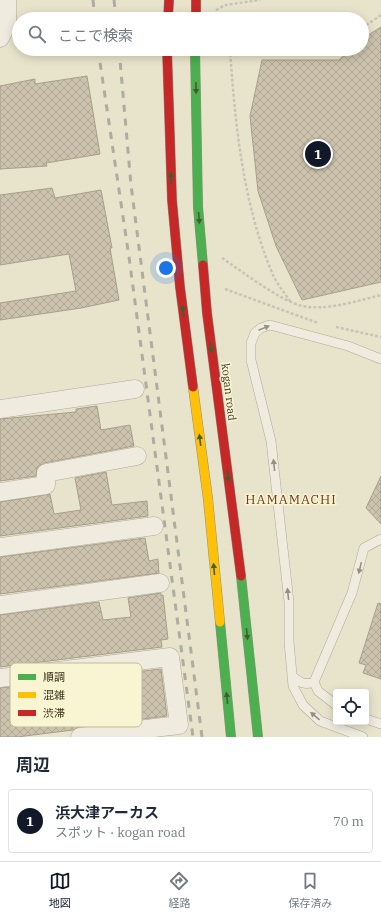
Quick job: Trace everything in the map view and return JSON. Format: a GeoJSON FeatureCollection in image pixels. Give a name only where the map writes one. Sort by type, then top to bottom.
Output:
{"type":"FeatureCollection","features":[{"type":"Feature","properties":{"kind":"main road"},"geometry":{"type":"LineString","coordinates":[[168,12],[169,0]]}},
{"type":"Feature","properties":{"kind":"main road"},"geometry":{"type":"LineString","coordinates":[[196,0],[196,12]]}},
{"type":"Feature","properties":{"kind":"main road"},"geometry":{"type":"LineString","coordinates":[[167,56],[172,200],[180,287],[208,499],[231,737]]}},
{"type":"Feature","properties":{"kind":"main road","name":"kogan road"},"geometry":{"type":"LineString","coordinates":[[196,56],[198,207],[206,306],[243,595],[258,737]]}},
{"type":"Feature","properties":{"kind":"street"},"geometry":{"type":"LineString","coordinates":[[0,38],[7,24],[6,0]]}},
{"type":"Feature","properties":{"kind":"street"},"geometry":{"type":"LineString","coordinates":[[0,409],[135,389]]}},
{"type":"Feature","properties":{"kind":"street"},"geometry":{"type":"LineString","coordinates":[[0,492],[46,485],[46,473],[137,456]]}},
{"type":"Feature","properties":{"kind":"street"},"geometry":{"type":"LineString","coordinates":[[0,547],[154,526]]}},
{"type":"Feature","properties":{"kind":"street"},"geometry":{"type":"LineString","coordinates":[[0,605],[160,583]]}},
{"type":"Feature","properties":{"kind":"street"},"geometry":{"type":"LineString","coordinates":[[80,737],[179,725],[170,657],[121,663]]}},
{"type":"Feature","properties":{"kind":"street"},"geometry":{"type":"LineString","coordinates":[[0,678],[10,677]]}},
{"type":"Feature","properties":{"kind":"lane"},"geometry":{"type":"LineString","coordinates":[[363,737],[320,721],[303,705],[293,686],[289,642],[289,602],[271,442],[250,360],[251,343],[255,333],[261,328],[270,325],[348,346],[381,359]]}},
{"type":"Feature","properties":{"kind":"lane"},"geometry":{"type":"LineString","coordinates":[[333,703],[318,691],[314,682],[352,593],[364,548],[381,539]]}},
{"type":"Feature","properties":{"kind":"lane"},"geometry":{"type":"LineString","coordinates":[[292,676],[302,683],[309,684],[314,682]]}},
{"type":"Feature","properties":{"kind":"lane"},"geometry":{"type":"LineString","coordinates":[[369,720],[381,724]]}},
{"type":"Feature","properties":{"kind":"path"},"geometry":{"type":"LineString","coordinates":[[214,11],[225,4],[260,0]]}},
{"type":"Feature","properties":{"kind":"path"},"geometry":{"type":"LineString","coordinates":[[369,23],[381,15]]}},
{"type":"Feature","properties":{"kind":"path"},"geometry":{"type":"LineString","coordinates":[[231,56],[239,138],[246,183],[258,232],[274,276],[290,300]]}},
{"type":"Feature","properties":{"kind":"path"},"geometry":{"type":"LineString","coordinates":[[220,257],[302,306],[323,307],[381,295]]}},
{"type":"Feature","properties":{"kind":"path"},"geometry":{"type":"LineString","coordinates":[[222,288],[321,324]]}},
{"type":"Feature","properties":{"kind":"path"},"geometry":{"type":"LineString","coordinates":[[335,327],[381,337]]}},
{"type":"Feature","properties":{"kind":"building"},"geometry":{"type":"Polygon","coordinates":[[[381,27],[381,282],[302,300],[276,246],[258,191],[250,116],[262,60],[339,60],[343,56],[369,56],[369,35],[381,27]]]}},
{"type":"Feature","properties":{"kind":"building"},"geometry":{"type":"Polygon","coordinates":[[[87,76],[100,154],[46,163],[47,166],[0,169],[0,86],[35,79],[35,84],[87,76]]]}},
{"type":"Feature","properties":{"kind":"building"},"geometry":{"type":"Polygon","coordinates":[[[52,188],[55,198],[101,190],[112,248],[110,248],[119,300],[81,308],[0,320],[0,303],[76,291],[69,254],[0,265],[0,195],[52,188]]]}},
{"type":"Feature","properties":{"kind":"building"},"geometry":{"type":"Polygon","coordinates":[[[97,406],[101,430],[130,425],[134,446],[44,463],[37,468],[36,476],[0,481],[0,419],[76,412],[76,409],[97,406]]]}},
{"type":"Feature","properties":{"kind":"building"},"geometry":{"type":"Polygon","coordinates":[[[106,472],[112,505],[147,501],[148,516],[0,536],[0,502],[50,494],[54,514],[81,510],[75,478],[106,472]]]}},
{"type":"Feature","properties":{"kind":"building"},"geometry":{"type":"Polygon","coordinates":[[[381,476],[381,524],[366,508],[381,476]]]}},
{"type":"Feature","properties":{"kind":"building"},"geometry":{"type":"Polygon","coordinates":[[[145,538],[149,561],[158,559],[159,573],[0,594],[0,557],[145,538]]]}},
{"type":"Feature","properties":{"kind":"building"},"geometry":{"type":"Polygon","coordinates":[[[161,593],[161,596],[163,595],[168,639],[161,640],[162,647],[32,663],[10,663],[10,666],[0,667],[0,615],[99,602],[103,620],[131,617],[128,598],[161,593]]]}},
{"type":"Feature","properties":{"kind":"building"},"geometry":{"type":"Polygon","coordinates":[[[378,603],[381,604],[381,679],[363,673],[366,665],[359,663],[378,603]]]}},
{"type":"Feature","properties":{"kind":"building"},"geometry":{"type":"Polygon","coordinates":[[[161,669],[167,716],[142,719],[142,671],[161,669]]]}},
{"type":"Feature","properties":{"kind":"building"},"geometry":{"type":"Polygon","coordinates":[[[10,687],[10,727],[79,727],[73,730],[17,737],[0,737],[0,688],[10,687]]]}},
{"type":"Feature","properties":{"kind":"railway"},"geometry":{"type":"LineString","coordinates":[[93,0],[94,12]]}},
{"type":"Feature","properties":{"kind":"railway"},"geometry":{"type":"LineString","coordinates":[[114,0],[115,12]]}},
{"type":"Feature","properties":{"kind":"railway"},"geometry":{"type":"LineString","coordinates":[[99,56],[129,257],[193,737]]}},
{"type":"Feature","properties":{"kind":"railway"},"geometry":{"type":"LineString","coordinates":[[120,56],[131,185],[202,737]]}},
{"type":"Feature","properties":{"kind":"traffic: fast"},"geometry":{"type":"LineString","coordinates":[[195,56],[198,207],[203,265]]}},
{"type":"Feature","properties":{"kind":"traffic: fast"},"geometry":{"type":"LineString","coordinates":[[241,576],[258,737]]}},
{"type":"Feature","properties":{"kind":"traffic: fast"},"geometry":{"type":"LineString","coordinates":[[220,622],[231,737]]}},
{"type":"Feature","properties":{"kind":"traffic: slow"},"geometry":{"type":"LineString","coordinates":[[193,387],[208,499],[220,622]]}},
{"type":"Feature","properties":{"kind":"traffic: jam"},"geometry":{"type":"LineString","coordinates":[[168,12],[169,0]]}},
{"type":"Feature","properties":{"kind":"traffic: jam"},"geometry":{"type":"LineString","coordinates":[[196,0],[196,12]]}},
{"type":"Feature","properties":{"kind":"traffic: jam"},"geometry":{"type":"LineString","coordinates":[[167,56],[172,200],[180,287],[193,387]]}},
{"type":"Feature","properties":{"kind":"traffic: jam"},"geometry":{"type":"LineString","coordinates":[[203,265],[207,313],[241,576]]}},
{"type":"Feature","properties":{"kind":"place","name":"浜大津アーカス"},"geometry":{"type":"Point","coordinates":[318,154]}},
{"type":"Feature","properties":{"kind":"district","name":"HAMAMACHI"},"geometry":{"type":"Point","coordinates":[291,499]}}]}
